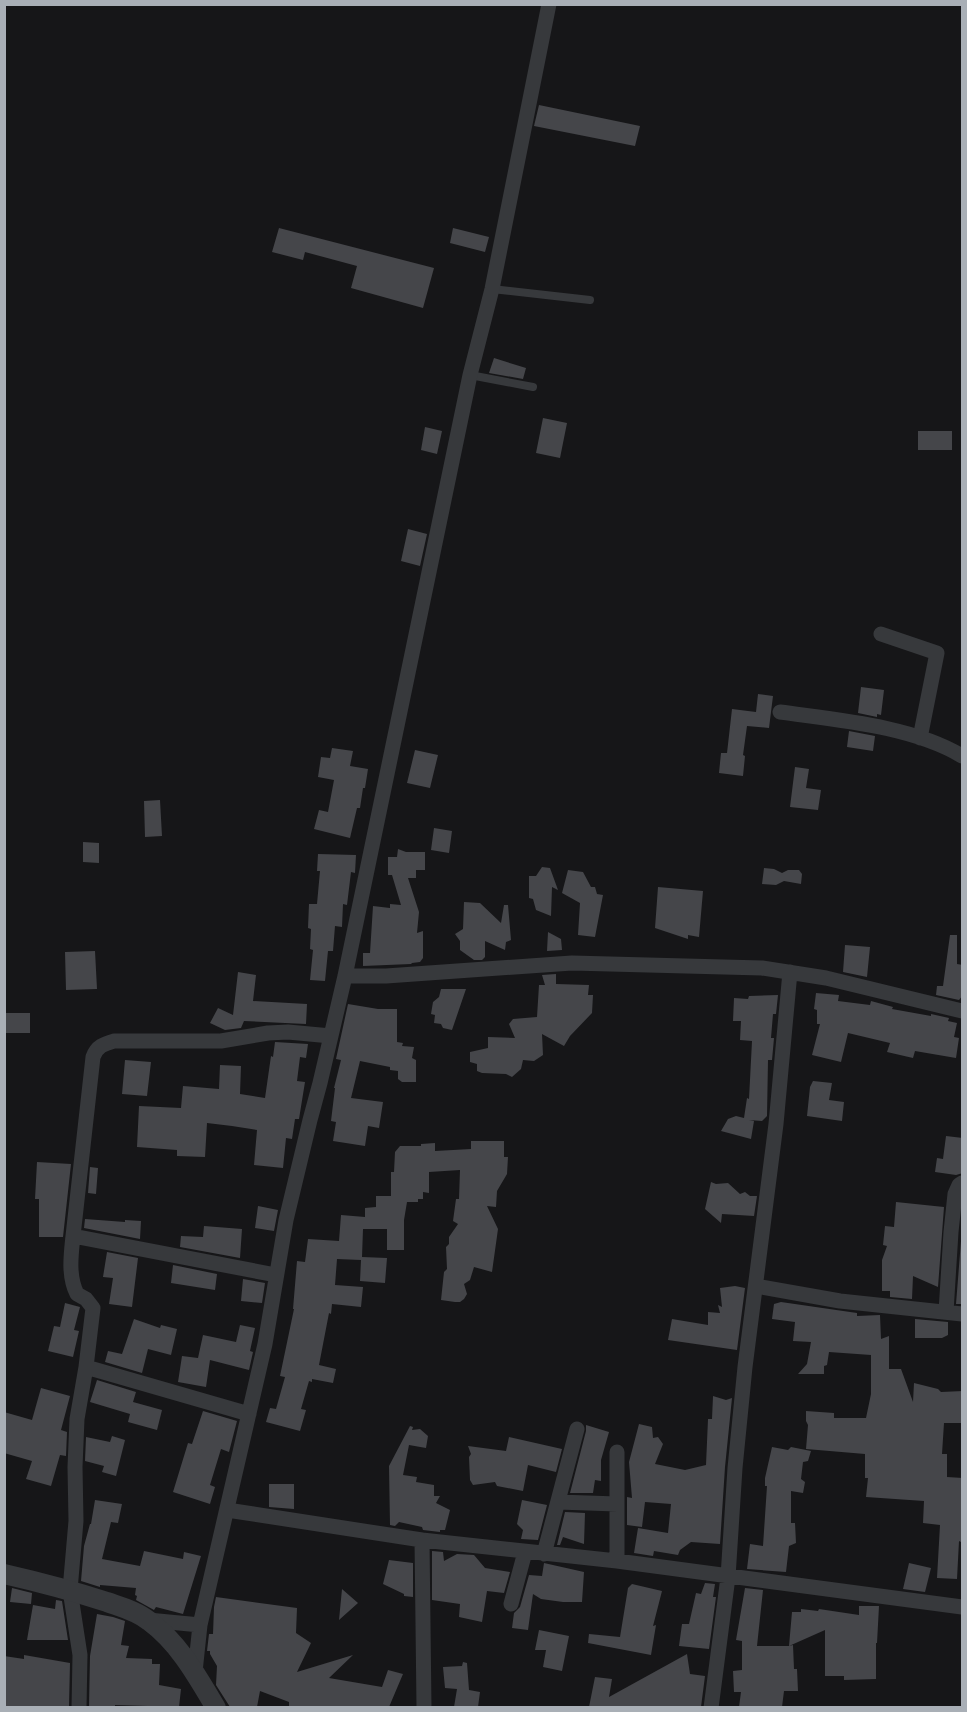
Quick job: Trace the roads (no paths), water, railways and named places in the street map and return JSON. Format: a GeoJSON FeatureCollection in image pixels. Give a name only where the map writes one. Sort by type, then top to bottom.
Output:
{"type":"FeatureCollection","features":[{"type":"Feature","properties":{"kind":"street"},"geometry":{"type":"LineString","coordinates":[[195,1672],[200,1625],[265,1344],[286,1220],[345,976],[470,375],[492,289],[549,4]]}},
{"type":"Feature","properties":{"kind":"street"},"geometry":{"type":"LineString","coordinates":[[881,634],[938,653],[920,738]]}},
{"type":"Feature","properties":{"kind":"street"},"geometry":{"type":"LineString","coordinates":[[780,712],[875,726],[920,738],[963,756]]}},
{"type":"Feature","properties":{"kind":"street"},"geometry":{"type":"LineString","coordinates":[[345,976],[386,976],[572,963],[762,968],[826,978],[963,1011]]}},
{"type":"Feature","properties":{"kind":"street"},"geometry":{"type":"LineString","coordinates":[[711,1707],[729,1577],[735,1468],[776,1124],[790,972]]}},
{"type":"Feature","properties":{"kind":"street"},"geometry":{"type":"LineString","coordinates":[[79,1707],[80,1655],[70,1590],[76,1521],[77,1419],[93,1308],[86,1299],[77,1294],[72,1279],[71,1255],[93,1057],[102,1044],[114,1041],[221,1041],[288,1032],[331,1036]]}},
{"type":"Feature","properties":{"kind":"street"},"geometry":{"type":"LineString","coordinates":[[946,1312],[955,1194],[959,1185],[963,1183]]}},
{"type":"Feature","properties":{"kind":"street"},"geometry":{"type":"LineString","coordinates":[[73,1236],[276,1275]]}},
{"type":"Feature","properties":{"kind":"street"},"geometry":{"type":"LineString","coordinates":[[756,1286],[840,1301],[963,1314]]}},
{"type":"Feature","properties":{"kind":"street"},"geometry":{"type":"LineString","coordinates":[[86,1367],[249,1414]]}},
{"type":"Feature","properties":{"kind":"street"},"geometry":{"type":"LineString","coordinates":[[544,1554],[577,1430]]}},
{"type":"Feature","properties":{"kind":"street"},"geometry":{"type":"LineString","coordinates":[[617,1452],[617,1562]]}},
{"type":"Feature","properties":{"kind":"street"},"geometry":{"type":"LineString","coordinates":[[558,1502],[617,1504]]}},
{"type":"Feature","properties":{"kind":"street"},"geometry":{"type":"LineString","coordinates":[[227,1510],[422,1540],[617,1562],[963,1607]]}},
{"type":"Feature","properties":{"kind":"street"},"geometry":{"type":"LineString","coordinates":[[422,1540],[424,1707]]}},
{"type":"Feature","properties":{"kind":"street"},"geometry":{"type":"LineString","coordinates":[[511,1604],[525,1552]]}},
{"type":"Feature","properties":{"kind":"street"},"geometry":{"type":"LineString","coordinates":[[4,1574],[70,1590],[130,1610],[148,1620],[169,1639],[195,1672],[216,1707]]}},
{"type":"Feature","properties":{"kind":"street"},"geometry":{"type":"LineString","coordinates":[[148,1620],[200,1625]]}},
{"type":"Feature","properties":{"kind":"lane"},"geometry":{"type":"LineString","coordinates":[[492,289],[590,300]]}},
{"type":"Feature","properties":{"kind":"lane"},"geometry":{"type":"LineString","coordinates":[[470,375],[533,387]]}}]}
